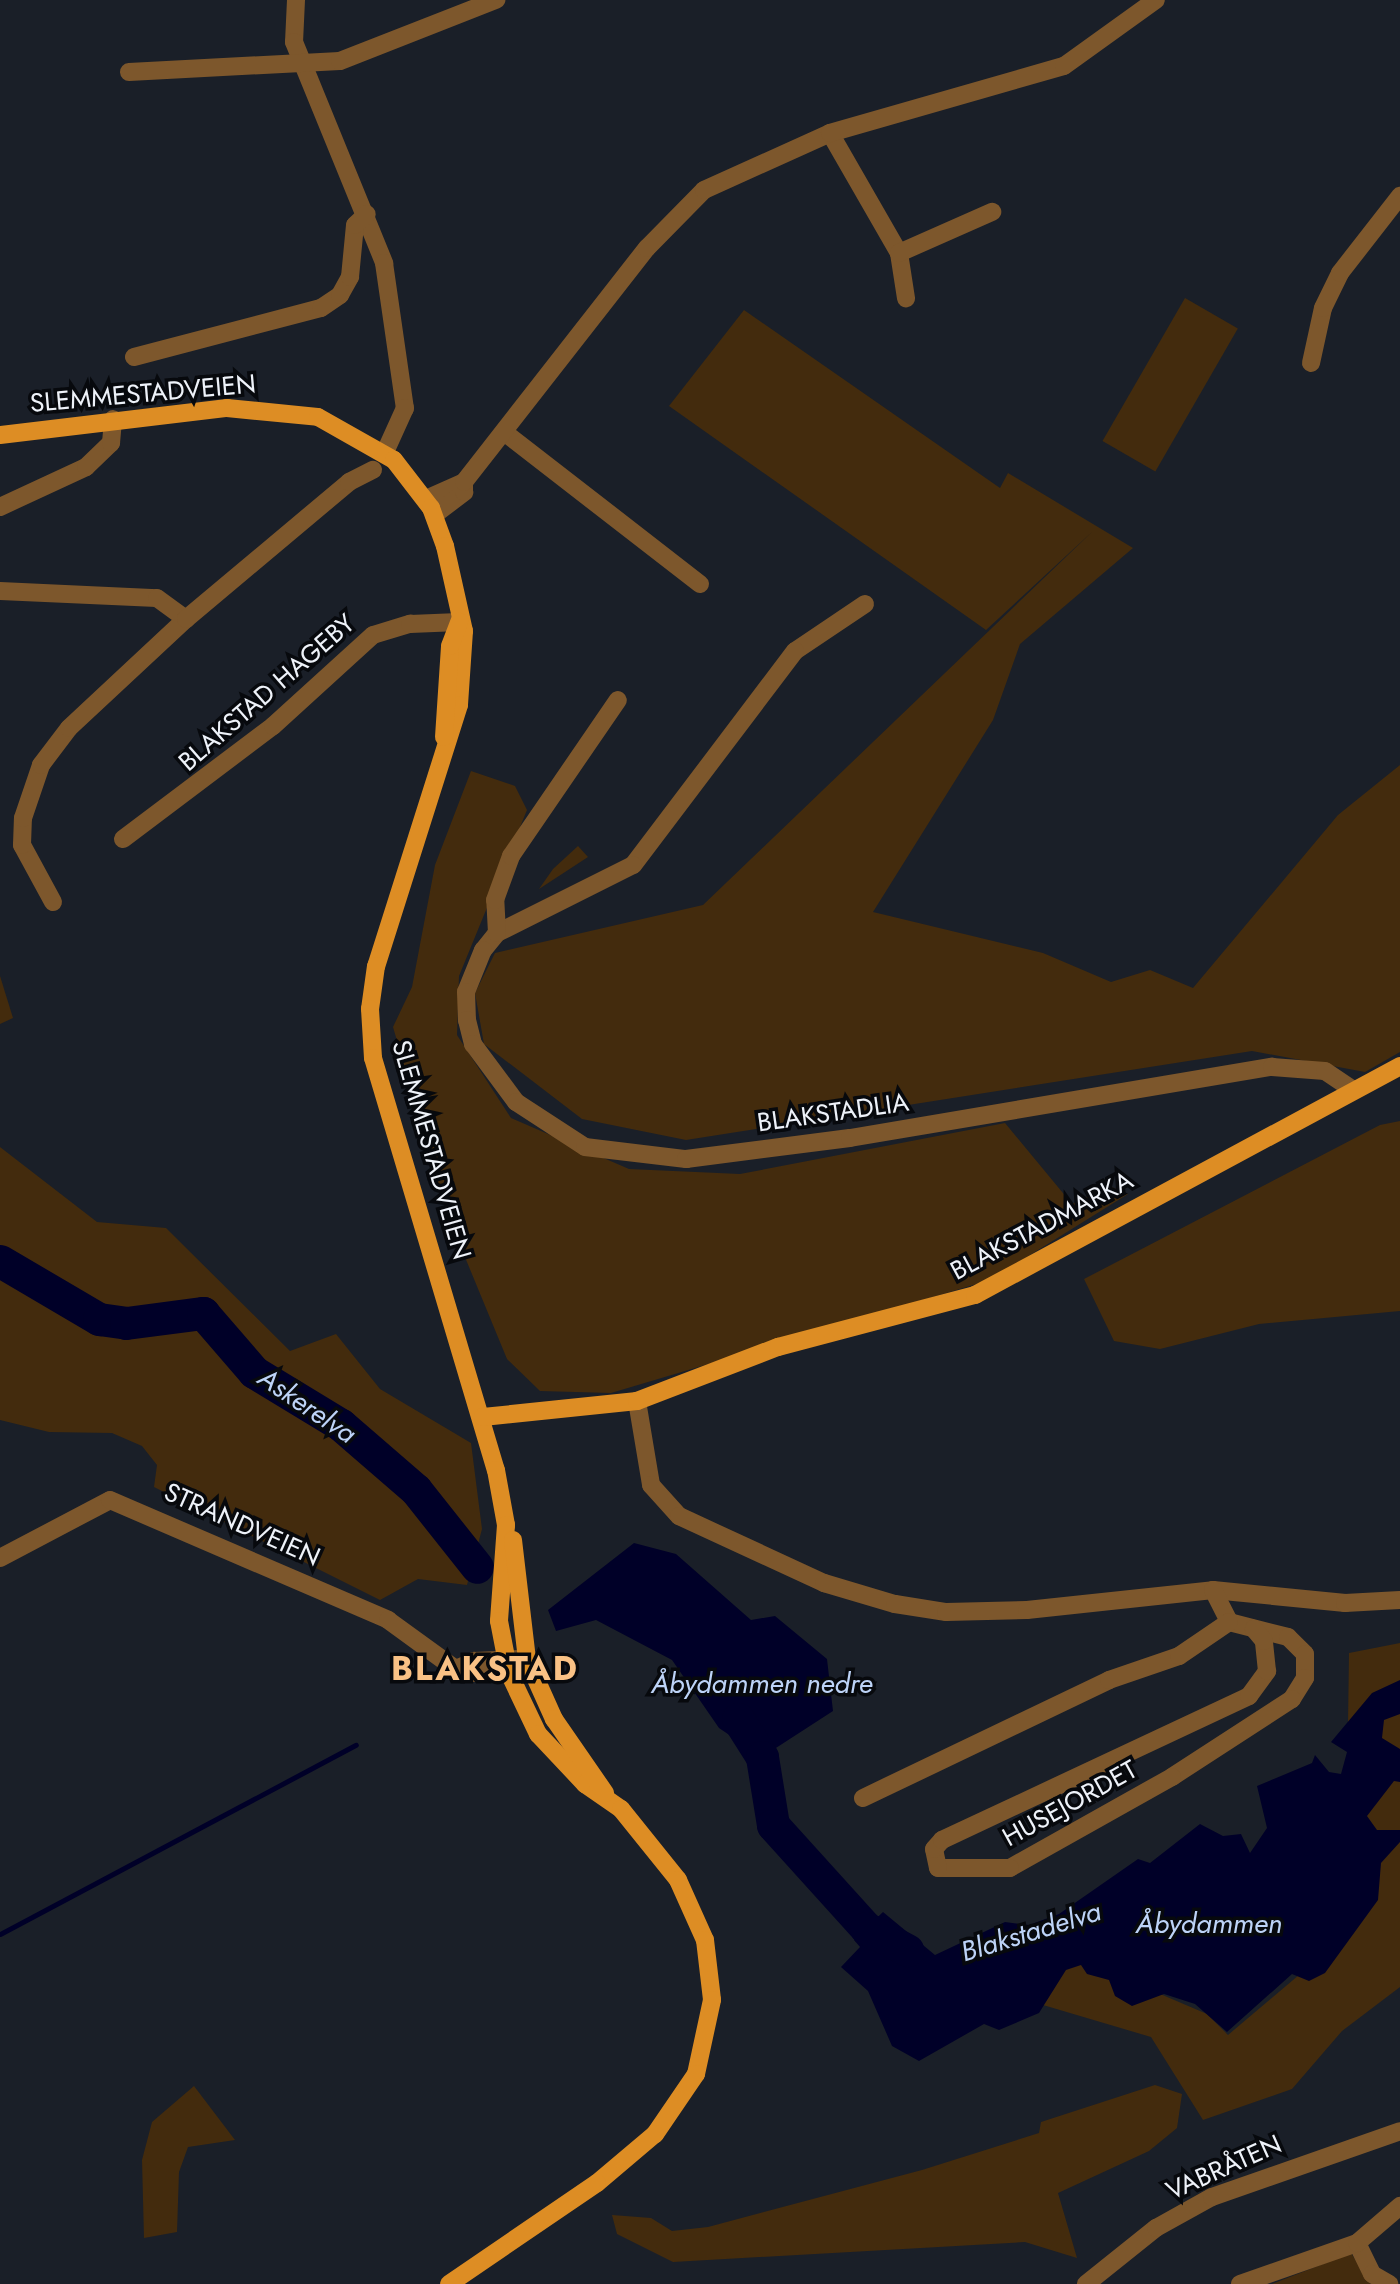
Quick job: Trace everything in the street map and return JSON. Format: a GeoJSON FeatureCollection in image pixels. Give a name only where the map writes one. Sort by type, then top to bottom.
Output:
{"type":"FeatureCollection","features":[{"type":"Feature","properties":{"kind":"main road","name":"SLEMMESTADVEIEN"},"geometry":{"type":"LineString","coordinates":[[0,435],[113,419],[227,408],[295,411],[344,426],[385,452],[430,507],[458,622],[465,663],[446,750],[376,966],[370,1026],[401,1160],[483,1418],[506,1525],[499,1621],[506,1665],[538,1734],[585,1784],[605,1793]]}},
{"type":"Feature","properties":{"kind":"main road","name":"BLAKSTADMARKA"},"geometry":{"type":"LineString","coordinates":[[483,1418],[637,1401],[778,1347],[975,1295],[1400,1066]]}},
{"type":"Feature","properties":{"kind":"main road","name":"SLEMMESTADVEIEN"},"geometry":{"type":"LineString","coordinates":[[449,2284],[645,2145],[686,2094],[705,2048],[710,1970],[694,1912],[649,1841],[605,1793],[598,1774],[554,1719],[527,1660],[512,1531],[506,1525]]}},
{"type":"Feature","properties":{"kind":"street"},"geometry":{"type":"LineString","coordinates":[[296,0],[291,23],[304,65],[367,215],[384,263],[405,408],[385,452]]}},
{"type":"Feature","properties":{"kind":"street"},"geometry":{"type":"LineString","coordinates":[[129,72],[304,65],[350,57],[496,0]]}},
{"type":"Feature","properties":{"kind":"street"},"geometry":{"type":"LineString","coordinates":[[430,507],[464,492],[464,482],[686,206],[740,169],[830,133],[1040,76],[1092,50],[1156,0]]}},
{"type":"Feature","properties":{"kind":"street"},"geometry":{"type":"LineString","coordinates":[[830,133],[899,253],[906,298]]}},
{"type":"Feature","properties":{"kind":"street"},"geometry":{"type":"LineString","coordinates":[[1311,363],[1323,308],[1340,273],[1400,196]]}},
{"type":"Feature","properties":{"kind":"street"},"geometry":{"type":"LineString","coordinates":[[899,253],[992,212]]}},
{"type":"Feature","properties":{"kind":"street"},"geometry":{"type":"LineString","coordinates":[[134,357],[321,308],[340,295],[351,277],[355,225],[367,215]]}},
{"type":"Feature","properties":{"kind":"street"},"geometry":{"type":"LineString","coordinates":[[0,508],[86,467],[111,443],[113,419]]}},
{"type":"Feature","properties":{"kind":"street"},"geometry":{"type":"LineString","coordinates":[[504,432],[700,584]]}},
{"type":"Feature","properties":{"kind":"street"},"geometry":{"type":"LineString","coordinates":[[53,902],[22,845],[23,818],[41,765],[69,728],[186,619],[349,482],[373,470]]}},
{"type":"Feature","properties":{"kind":"street"},"geometry":{"type":"LineString","coordinates":[[0,591],[157,598],[186,619]]}},
{"type":"Feature","properties":{"kind":"street"},"geometry":{"type":"LineString","coordinates":[[496,933],[634,864],[794,651],[865,604]]}},
{"type":"Feature","properties":{"kind":"street","name":"BLAKSTAD HAGEBY"},"geometry":{"type":"LineString","coordinates":[[123,839],[273,726],[373,635],[401,626],[458,622]]}},
{"type":"Feature","properties":{"kind":"street","name":"BLAKSTADLIA"},"geometry":{"type":"LineString","coordinates":[[618,700],[511,856],[495,900],[496,933],[466,992],[473,1044],[493,1076],[546,1127],[585,1147],[631,1157],[686,1159],[850,1138],[1272,1067],[1325,1071],[1353,1090]]}},
{"type":"Feature","properties":{"kind":"street"},"geometry":{"type":"LineString","coordinates":[[637,1401],[651,1485],[663,1503],[737,1545],[824,1583],[946,1612],[1213,1590],[1345,1603],[1400,1600]]}},
{"type":"Feature","properties":{"kind":"street","name":"STRANDVEIEN"},"geometry":{"type":"LineString","coordinates":[[0,1559],[110,1500],[388,1620],[456,1669],[506,1665],[527,1660]]}},
{"type":"Feature","properties":{"kind":"street"},"geometry":{"type":"LineString","coordinates":[[863,1798],[1109,1679],[1180,1656],[1229,1622],[1213,1590]]}},
{"type":"Feature","properties":{"kind":"street","name":"HUSEJORDET"},"geometry":{"type":"LineString","coordinates":[[1229,1622],[1288,1637],[1305,1654],[1305,1678],[1282,1708],[1010,1868],[938,1868],[934,1849],[942,1840],[1249,1696],[1267,1671],[1264,1642],[1254,1629]]}},
{"type":"Feature","properties":{"kind":"street","name":"VABRÅTEN"},"geometry":{"type":"LineString","coordinates":[[1086,2284],[1156,2228],[1212,2197],[1400,2131]]}},
{"type":"Feature","properties":{"kind":"street"},"geometry":{"type":"LineString","coordinates":[[1240,2284],[1357,2243],[1400,2206]]}},
{"type":"Feature","properties":{"kind":"street"},"geometry":{"type":"LineString","coordinates":[[1357,2243],[1372,2274],[1389,2284]]}},
{"type":"Feature","properties":{"kind":"shaded area"},"geometry":{"type":"Polygon","coordinates":[[[1185,298],[1238,328],[1155,471],[1102,441],[1185,298]]]}},
{"type":"Feature","properties":{"kind":"shaded area"},"geometry":{"type":"Polygon","coordinates":[[[744,310],[1000,488],[1008,473],[1133,548],[1020,644],[993,720],[873,912],[1043,953],[1111,982],[1150,970],[1193,988],[1338,815],[1400,765],[1400,1052],[1365,1072],[1252,1051],[686,1140],[582,1119],[484,1044],[475,993],[495,953],[703,905],[1093,531],[986,630],[669,406],[744,310]]]}},
{"type":"Feature","properties":{"kind":"shaded area"},"geometry":{"type":"Polygon","coordinates":[[[471,771],[515,786],[527,810],[459,976],[457,1035],[511,1118],[629,1169],[740,1174],[1005,1123],[1072,1204],[1109,1186],[1128,1194],[990,1280],[611,1393],[540,1391],[507,1359],[448,1216],[393,1027],[412,987],[435,865],[471,771]]]}},
{"type":"Feature","properties":{"kind":"shaded area"},"geometry":{"type":"Polygon","coordinates":[[[578,846],[588,857],[539,889],[553,869],[578,846]]]}},
{"type":"Feature","properties":{"kind":"shaded area"},"geometry":{"type":"Polygon","coordinates":[[[0,976],[13,1018],[0,1024],[0,976]]]}},
{"type":"Feature","properties":{"kind":"shaded area"},"geometry":{"type":"Polygon","coordinates":[[[1400,1121],[1400,1311],[1259,1324],[1160,1349],[1114,1341],[1084,1279],[1380,1125],[1400,1121]]]}},
{"type":"Feature","properties":{"kind":"shaded area"},"geometry":{"type":"Polygon","coordinates":[[[0,1147],[97,1222],[166,1228],[290,1351],[336,1334],[380,1389],[471,1443],[482,1529],[467,1585],[418,1579],[380,1600],[154,1487],[157,1465],[142,1446],[112,1433],[49,1432],[0,1420],[0,1147]]]}},
{"type":"Feature","properties":{"kind":"shaded area"},"geometry":{"type":"Polygon","coordinates":[[[1400,1643],[1400,1987],[1342,2031],[1292,2089],[1203,2120],[1151,2037],[1043,2005],[1062,1952],[1207,2014],[1228,2035],[1345,1936],[1349,1653],[1400,1643]]]}},
{"type":"Feature","properties":{"kind":"shaded area"},"geometry":{"type":"Polygon","coordinates":[[[1155,2085],[1182,2094],[1177,2128],[1149,2151],[1058,2193],[1077,2258],[1025,2242],[673,2262],[617,2234],[612,2215],[651,2218],[672,2231],[708,2227],[922,2170],[1039,2133],[1041,2122],[1155,2085]]]}},
{"type":"Feature","properties":{"kind":"shaded area"},"geometry":{"type":"Polygon","coordinates":[[[194,2086],[235,2140],[188,2147],[179,2172],[177,2232],[144,2238],[142,2160],[152,2122],[194,2086]]]}},
{"type":"Feature","properties":{"kind":"shaded area"},"geometry":{"type":"Polygon","coordinates":[[[1351,2253],[1371,2284],[1272,2284],[1351,2253]]]}},
{"type":"Feature","properties":{"kind":"water","name":"Åbydammen nedre"},"geometry":{"type":"Polygon","coordinates":[[[634,1543],[676,1554],[751,1620],[775,1616],[827,1659],[833,1711],[762,1757],[719,1728],[672,1660],[596,1620],[556,1631],[548,1610],[634,1543]]]}},
{"type":"Feature","properties":{"kind":"water","name":"Åbydammen"},"geometry":{"type":"Polygon","coordinates":[[[1400,1680],[1400,1714],[1384,1720],[1382,1738],[1400,1749],[1400,1782],[1394,1781],[1367,1816],[1377,1830],[1400,1830],[1400,1842],[1381,1863],[1378,1900],[1325,1973],[1309,1981],[1292,1974],[1227,2032],[1195,2004],[1164,1994],[1132,2006],[1115,1996],[1109,1980],[1087,1974],[1081,1965],[1066,1970],[1039,2013],[999,2030],[984,2024],[919,2061],[892,2046],[868,1991],[841,1967],[860,1947],[854,1940],[883,1912],[935,1955],[1005,1922],[1029,1925],[1059,1914],[1138,1859],[1150,1863],[1200,1824],[1223,1836],[1241,1834],[1250,1853],[1267,1828],[1257,1786],[1312,1763],[1315,1755],[1329,1772],[1341,1774],[1347,1752],[1331,1742],[1372,1693],[1400,1680]]]}},
{"type":"Feature","properties":{"kind":"waterway","name":"Askerelva"},"geometry":{"type":"LineString","coordinates":[[0,1261],[99,1319],[126,1323],[203,1313],[254,1372],[341,1425],[416,1490],[477,1567]]}},
{"type":"Feature","properties":{"kind":"waterway"},"geometry":{"type":"LineString","coordinates":[[738,1719],[762,1757],[773,1825],[866,1928],[907,1950]]}},
{"type":"Feature","properties":{"kind":"waterway"},"geometry":{"type":"LineString","coordinates":[[0,1934],[356,1745]]}},
{"type":"Feature","properties":{"kind":"district","name":"BLAKSTAD"},"geometry":{"type":"Point","coordinates":[485,1669]}},
{"type":"Feature","properties":{"kind":"water label","name":"Blakstadelva"},"geometry":{"type":"Point","coordinates":[1031,1932]}}]}
